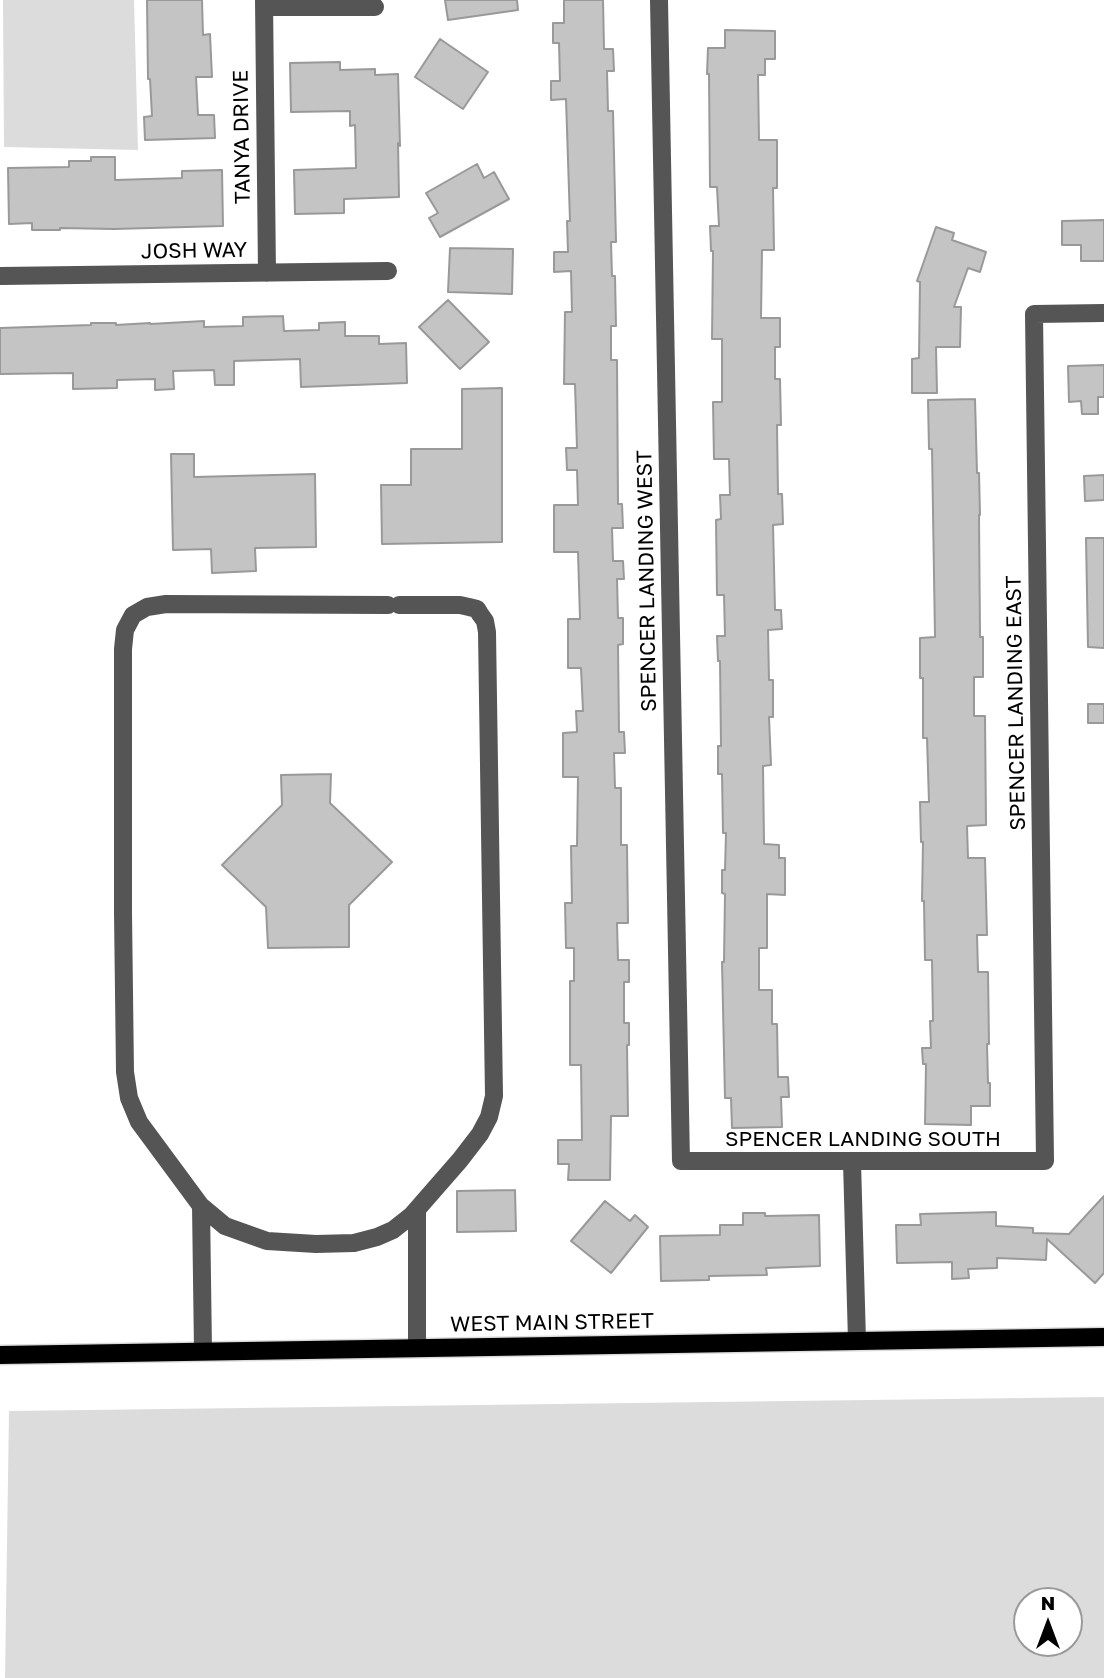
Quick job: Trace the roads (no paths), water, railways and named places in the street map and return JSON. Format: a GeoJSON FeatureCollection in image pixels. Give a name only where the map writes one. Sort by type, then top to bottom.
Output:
{"type":"FeatureCollection","features":[{"type":"Feature","properties":{"kind":"main road","name":"WEST MAIN STREET"},"geometry":{"type":"LineString","coordinates":[[0,1355],[1104,1337]]}},
{"type":"Feature","properties":{"kind":"street","name":"SPENCER LANDING WEST"},"geometry":{"type":"LineString","coordinates":[[659,0],[681,1161]]}},
{"type":"Feature","properties":{"kind":"street"},"geometry":{"type":"LineString","coordinates":[[264,4],[375,8]]}},
{"type":"Feature","properties":{"kind":"street","name":"TANYA DRIVE"},"geometry":{"type":"LineString","coordinates":[[264,4],[267,273]]}},
{"type":"Feature","properties":{"kind":"street","name":"JOSH WAY"},"geometry":{"type":"LineString","coordinates":[[0,276],[388,271]]}},
{"type":"Feature","properties":{"kind":"street","name":"SPENCER LANDING EAST"},"geometry":{"type":"LineString","coordinates":[[1045,1161],[1034,314],[1104,313]]}},
{"type":"Feature","properties":{"kind":"street"},"geometry":{"type":"LineString","coordinates":[[166,604],[460,605],[477,609],[485,621],[487,632],[494,1096],[489,1117],[460,1160],[418,1209],[393,1230],[377,1237],[354,1243],[267,1241],[225,1226],[201,1206],[139,1122],[129,1098],[125,1072],[125,630],[133,615],[147,607],[166,604]]}},
{"type":"Feature","properties":{"kind":"street","name":"SPENCER LANDING SOUTH"},"geometry":{"type":"LineString","coordinates":[[681,1161],[1045,1161]]}},
{"type":"Feature","properties":{"kind":"street"},"geometry":{"type":"LineString","coordinates":[[852,1162],[858,1341]]}},
{"type":"Feature","properties":{"kind":"street"},"geometry":{"type":"LineString","coordinates":[[201,1206],[203,1352]]}},
{"type":"Feature","properties":{"kind":"street"},"geometry":{"type":"LineString","coordinates":[[416,1348],[418,1209]]}}]}
